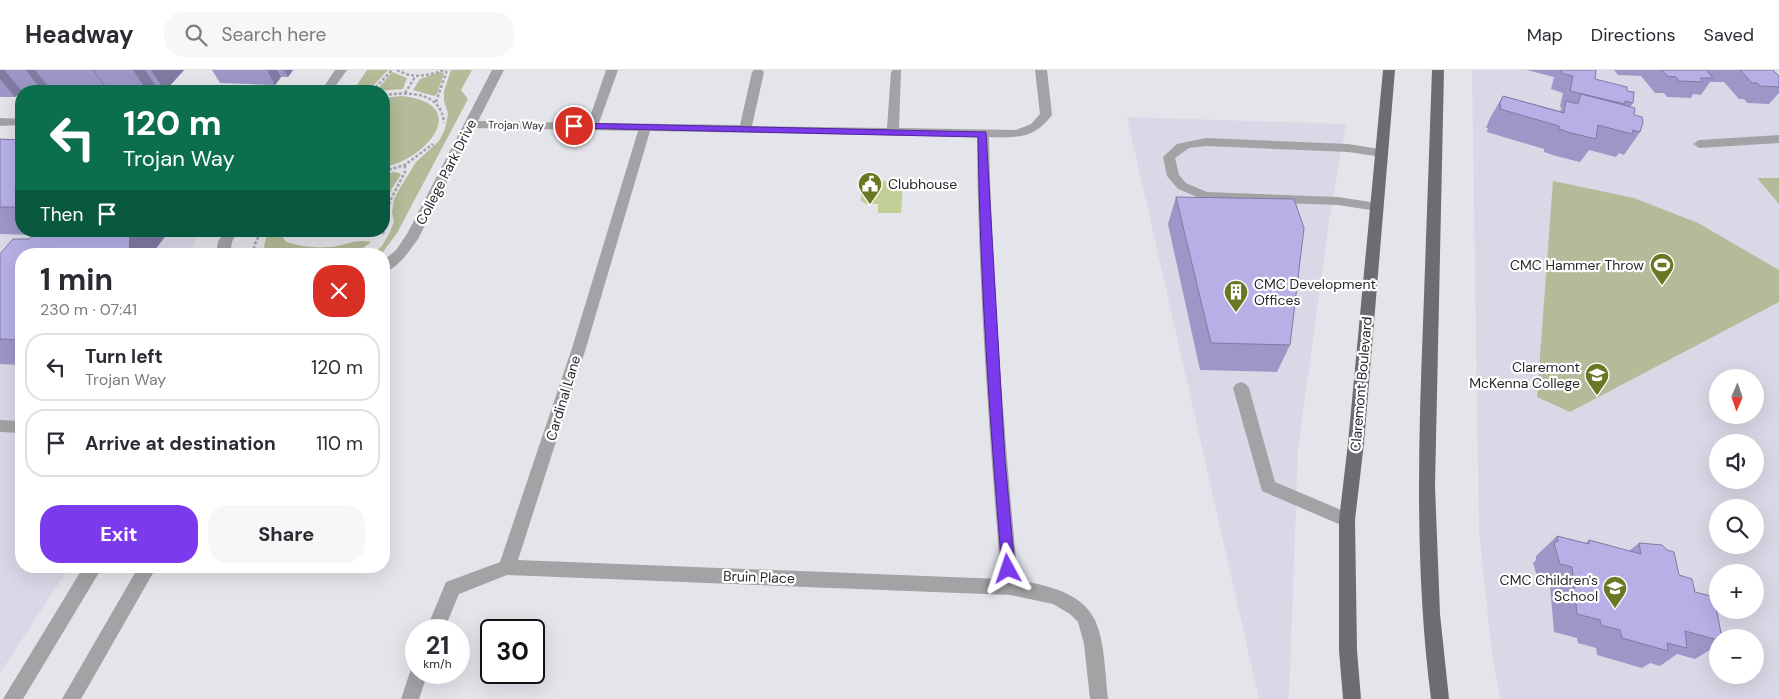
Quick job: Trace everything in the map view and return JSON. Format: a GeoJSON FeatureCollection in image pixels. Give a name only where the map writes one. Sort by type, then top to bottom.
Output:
{"type":"FeatureCollection","features":[{"type":"Feature","properties":{"kind":"main road","name":"Claremont Boulevard"},"geometry":{"type":"LineString","coordinates":[[1352,699],[1348,650],[1346,520],[1389,70]]}},
{"type":"Feature","properties":{"kind":"main road"},"geometry":{"type":"LineString","coordinates":[[1438,70],[1426,462],[1427,580],[1434,660],[1440,699]]}},
{"type":"Feature","properties":{"kind":"street"},"geometry":{"type":"LineString","coordinates":[[330,85],[341,70]]}},
{"type":"Feature","properties":{"kind":"street","name":"College Park Drive"},"geometry":{"type":"LineString","coordinates":[[390,262],[402,253],[414,236],[498,70]]}},
{"type":"Feature","properties":{"kind":"street"},"geometry":{"type":"LineString","coordinates":[[592,126],[612,70]]}},
{"type":"Feature","properties":{"kind":"street","name":"Trojan Way"},"geometry":{"type":"LineString","coordinates":[[470,124],[1018,134],[1035,127],[1046,115],[1041,70]]}},
{"type":"Feature","properties":{"kind":"street"},"geometry":{"type":"LineString","coordinates":[[745,130],[758,72]]}},
{"type":"Feature","properties":{"kind":"street"},"geometry":{"type":"LineString","coordinates":[[893,133],[897,72]]}},
{"type":"Feature","properties":{"kind":"street"},"geometry":{"type":"LineString","coordinates":[[0,122],[15,122]]}},
{"type":"Feature","properties":{"kind":"street","name":"Cardinal Lane"},"geometry":{"type":"LineString","coordinates":[[507,567],[547,450],[624,204],[645,127]]}},
{"type":"Feature","properties":{"kind":"street"},"geometry":{"type":"LineString","coordinates":[[983,134],[984,205],[999,460],[1010,587]]}},
{"type":"Feature","properties":{"kind":"street"},"geometry":{"type":"LineString","coordinates":[[1699,144],[1779,138]]}},
{"type":"Feature","properties":{"kind":"street"},"geometry":{"type":"LineString","coordinates":[[1377,207],[1338,201],[1205,196],[1182,186],[1173,176],[1169,157],[1176,148],[1186,144],[1206,142],[1348,148],[1382,153]]}},
{"type":"Feature","properties":{"kind":"street"},"geometry":{"type":"LineString","coordinates":[[1241,388],[1268,486],[1346,520]]}},
{"type":"Feature","properties":{"kind":"street"},"geometry":{"type":"LineString","coordinates":[[0,426],[15,427]]}},
{"type":"Feature","properties":{"kind":"street"},"geometry":{"type":"LineString","coordinates":[[439,619],[452,588],[507,567]]}},
{"type":"Feature","properties":{"kind":"street","name":"Bruin Place"},"geometry":{"type":"LineString","coordinates":[[507,567],[1010,587],[1060,598],[1082,614],[1091,639],[1099,699]]}},
{"type":"Feature","properties":{"kind":"street"},"geometry":{"type":"LineString","coordinates":[[12,699],[90,573]]}},
{"type":"Feature","properties":{"kind":"street"},"geometry":{"type":"LineString","coordinates":[[71,699],[144,573]]}},
{"type":"Feature","properties":{"kind":"street"},"geometry":{"type":"LineString","coordinates":[[410,699],[415,684]]}},
{"type":"Feature","properties":{"kind":"path"},"geometry":{"type":"LineString","coordinates":[[378,85],[392,70]]}},
{"type":"Feature","properties":{"kind":"path"},"geometry":{"type":"LineString","coordinates":[[397,70],[407,76],[415,77],[445,70],[436,102]]}},
{"type":"Feature","properties":{"kind":"path"},"geometry":{"type":"LineString","coordinates":[[405,93],[415,77]]}},
{"type":"Feature","properties":{"kind":"path"},"geometry":{"type":"LineString","coordinates":[[390,94],[405,93],[436,102],[444,116],[443,125]]}},
{"type":"Feature","properties":{"kind":"path"},"geometry":{"type":"LineString","coordinates":[[390,170],[405,165],[424,152],[437,138]]}},
{"type":"Feature","properties":{"kind":"path"},"geometry":{"type":"LineString","coordinates":[[390,201],[406,172],[405,165]]}},
{"type":"Feature","properties":{"kind":"shaded area"},"geometry":{"type":"Polygon","coordinates":[[[367,70],[388,70],[374,85],[357,85],[367,70]]]}},
{"type":"Feature","properties":{"kind":"shaded area"},"geometry":{"type":"Polygon","coordinates":[[[451,70],[472,70],[461,90],[468,99],[397,233],[386,248],[380,248],[387,237],[390,237],[394,222],[392,213],[394,199],[400,188],[416,162],[439,141],[445,129],[448,114],[444,100],[444,91],[451,70]]]}},
{"type":"Feature","properties":{"kind":"shaded area","name":"Claremont McKenna College"},"geometry":{"type":"Polygon","coordinates":[[[1472,70],[1779,70],[1779,699],[1500,699],[1492,654],[1479,531],[1472,70]]]}},
{"type":"Feature","properties":{"kind":"shaded area"},"geometry":{"type":"Polygon","coordinates":[[[392,72],[407,78],[403,89],[390,90],[390,85],[381,85],[392,72]]]}},
{"type":"Feature","properties":{"kind":"shaded area"},"geometry":{"type":"Polygon","coordinates":[[[440,72],[444,73],[437,94],[434,96],[413,90],[420,79],[440,72]]]}},
{"type":"Feature","properties":{"kind":"shaded area"},"geometry":{"type":"Polygon","coordinates":[[[402,96],[423,101],[435,109],[439,120],[436,132],[427,143],[415,154],[390,165],[390,97],[402,96]]]}},
{"type":"Feature","properties":{"kind":"shaded area"},"geometry":{"type":"Polygon","coordinates":[[[1127,117],[1346,124],[1330,215],[1298,449],[1289,699],[1259,699],[1127,117]]]}},
{"type":"Feature","properties":{"kind":"shaded area"},"geometry":{"type":"Polygon","coordinates":[[[0,141],[15,205],[15,237],[197,237],[192,248],[15,248],[15,573],[65,573],[0,673],[0,141]]]}},
{"type":"Feature","properties":{"kind":"shaded area"},"geometry":{"type":"Polygon","coordinates":[[[390,173],[399,173],[401,175],[390,194],[390,173]]]}},
{"type":"Feature","properties":{"kind":"shaded area"},"geometry":{"type":"Polygon","coordinates":[[[1757,178],[1779,178],[1779,204],[1757,178]]]}},
{"type":"Feature","properties":{"kind":"shaded area"},"geometry":{"type":"Polygon","coordinates":[[[880,181],[903,182],[901,213],[878,213],[878,204],[866,204],[861,201],[861,191],[880,189],[880,181]]]}},
{"type":"Feature","properties":{"kind":"shaded area","name":"CMC Hammer Throw"},"geometry":{"type":"Polygon","coordinates":[[[1553,181],[1634,198],[1698,223],[1779,270],[1779,302],[1570,412],[1537,397],[1553,181]]]}},
{"type":"Feature","properties":{"kind":"shaded area"},"geometry":{"type":"Polygon","coordinates":[[[266,237],[283,237],[286,242],[311,247],[330,247],[357,241],[371,242],[363,248],[264,248],[266,237]]]}},
{"type":"Feature","properties":{"kind":"building"},"geometry":{"type":"Polygon","coordinates":[[[1562,70],[1596,70],[1595,79],[1627,87],[1627,91],[1634,92],[1633,103],[1625,101],[1625,104],[1570,91],[1573,76],[1561,73],[1562,70]]]}},
{"type":"Feature","properties":{"kind":"building"},"geometry":{"type":"Polygon","coordinates":[[[1662,70],[1706,70],[1713,78],[1700,78],[1703,82],[1679,81],[1676,77],[1667,76],[1662,70]]]}},
{"type":"Feature","properties":{"kind":"building"},"geometry":{"type":"Polygon","coordinates":[[[1740,70],[1773,70],[1779,76],[1779,87],[1760,86],[1757,83],[1752,83],[1740,70]]]}},
{"type":"Feature","properties":{"kind":"building"},"geometry":{"type":"Polygon","coordinates":[[[1581,94],[1635,108],[1634,115],[1642,117],[1643,122],[1640,132],[1633,130],[1632,134],[1598,125],[1596,139],[1571,133],[1559,129],[1559,126],[1500,109],[1501,105],[1499,105],[1503,96],[1564,113],[1566,101],[1578,104],[1581,94]]]}},
{"type":"Feature","properties":{"kind":"building"},"geometry":{"type":"Polygon","coordinates":[[[0,139],[15,140],[15,207],[0,207],[0,139]]]}},
{"type":"Feature","properties":{"kind":"building","name":"CMC Development Offices"},"geometry":{"type":"Polygon","coordinates":[[[1176,197],[1294,199],[1304,228],[1290,345],[1211,343],[1176,197]]]}},
{"type":"Feature","properties":{"kind":"building"},"geometry":{"type":"Polygon","coordinates":[[[31,237],[130,237],[129,248],[15,248],[15,340],[0,339],[0,254],[13,239],[29,239],[31,237]]]}},
{"type":"Feature","properties":{"kind":"building"},"geometry":{"type":"Polygon","coordinates":[[[1557,536],[1589,544],[1589,540],[1641,554],[1639,543],[1662,545],[1667,550],[1674,552],[1679,575],[1692,579],[1695,592],[1709,596],[1709,619],[1718,619],[1720,629],[1709,629],[1709,638],[1685,631],[1687,648],[1667,643],[1668,651],[1622,638],[1620,630],[1601,625],[1600,620],[1577,614],[1572,567],[1560,564],[1554,543],[1558,541],[1557,536]]]}},
{"type":"Feature","properties":{"kind":"place","name":"Clubhouse"},"geometry":{"type":"Point","coordinates":[870,205]}},
{"type":"Feature","properties":{"kind":"place","name":"CMC Hammer Throw"},"geometry":{"type":"Point","coordinates":[1662,286]}},
{"type":"Feature","properties":{"kind":"place","name":"CMC Development Offices"},"geometry":{"type":"Point","coordinates":[1236,313]}},
{"type":"Feature","properties":{"kind":"place","name":"Claremont McKenna College"},"geometry":{"type":"Point","coordinates":[1597,396]}},
{"type":"Feature","properties":{"kind":"place","name":"CMC Children's School"},"geometry":{"type":"Point","coordinates":[1615,609]}},
{"type":"Feature","properties":{"kind":"route"},"geometry":{"type":"LineString","coordinates":[[574,126],[983,134],[984,205],[999,460],[1008,569]]}}]}
